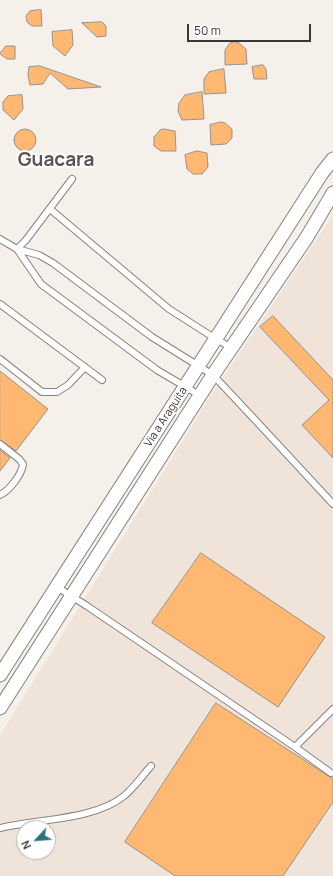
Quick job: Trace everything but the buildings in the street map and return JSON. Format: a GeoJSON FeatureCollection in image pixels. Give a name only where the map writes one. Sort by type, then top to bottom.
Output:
{"type":"FeatureCollection","features":[{"type":"Feature","properties":{"kind":"street","name":"Via a Araguita"},"geometry":{"type":"LineString","coordinates":[[0,675],[322,173],[333,159]]}},
{"type":"Feature","properties":{"kind":"street","name":"Via a Araguita"},"geometry":{"type":"LineString","coordinates":[[0,708],[201,396],[213,375],[306,237],[333,193]]}},
{"type":"Feature","properties":{"kind":"lane"},"geometry":{"type":"LineString","coordinates":[[17,249],[26,240],[72,179]]}},
{"type":"Feature","properties":{"kind":"lane"},"geometry":{"type":"LineString","coordinates":[[50,209],[169,309],[232,348]]}},
{"type":"Feature","properties":{"kind":"lane"},"geometry":{"type":"LineString","coordinates":[[0,239],[17,249],[39,255],[53,263],[152,337],[213,375],[333,504]]}},
{"type":"Feature","properties":{"kind":"lane"},"geometry":{"type":"LineString","coordinates":[[17,249],[41,284],[152,367],[201,396]]}},
{"type":"Feature","properties":{"kind":"lane"},"geometry":{"type":"LineString","coordinates":[[0,304],[102,380]]}},
{"type":"Feature","properties":{"kind":"lane"},"geometry":{"type":"LineString","coordinates":[[0,359],[42,392],[57,392],[68,385],[85,366]]}},
{"type":"Feature","properties":{"kind":"lane"},"geometry":{"type":"LineString","coordinates":[[0,444],[19,458],[23,464],[22,469],[9,488],[0,495]]}},
{"type":"Feature","properties":{"kind":"lane"},"geometry":{"type":"LineString","coordinates":[[57,587],[295,747],[331,773]]}},
{"type":"Feature","properties":{"kind":"lane"},"geometry":{"type":"LineString","coordinates":[[295,747],[333,709]]}},
{"type":"Feature","properties":{"kind":"lane"},"geometry":{"type":"LineString","coordinates":[[0,828],[68,818],[107,807],[124,796],[151,766]]}},
{"type":"Feature","properties":{"kind":"shaded area"},"geometry":{"type":"Polygon","coordinates":[[[333,215],[333,876],[0,876],[0,735],[209,398],[333,215]]]}},
{"type":"Feature","properties":{"kind":"district","name":"Guacara"},"geometry":{"type":"Point","coordinates":[56,161]}}]}
